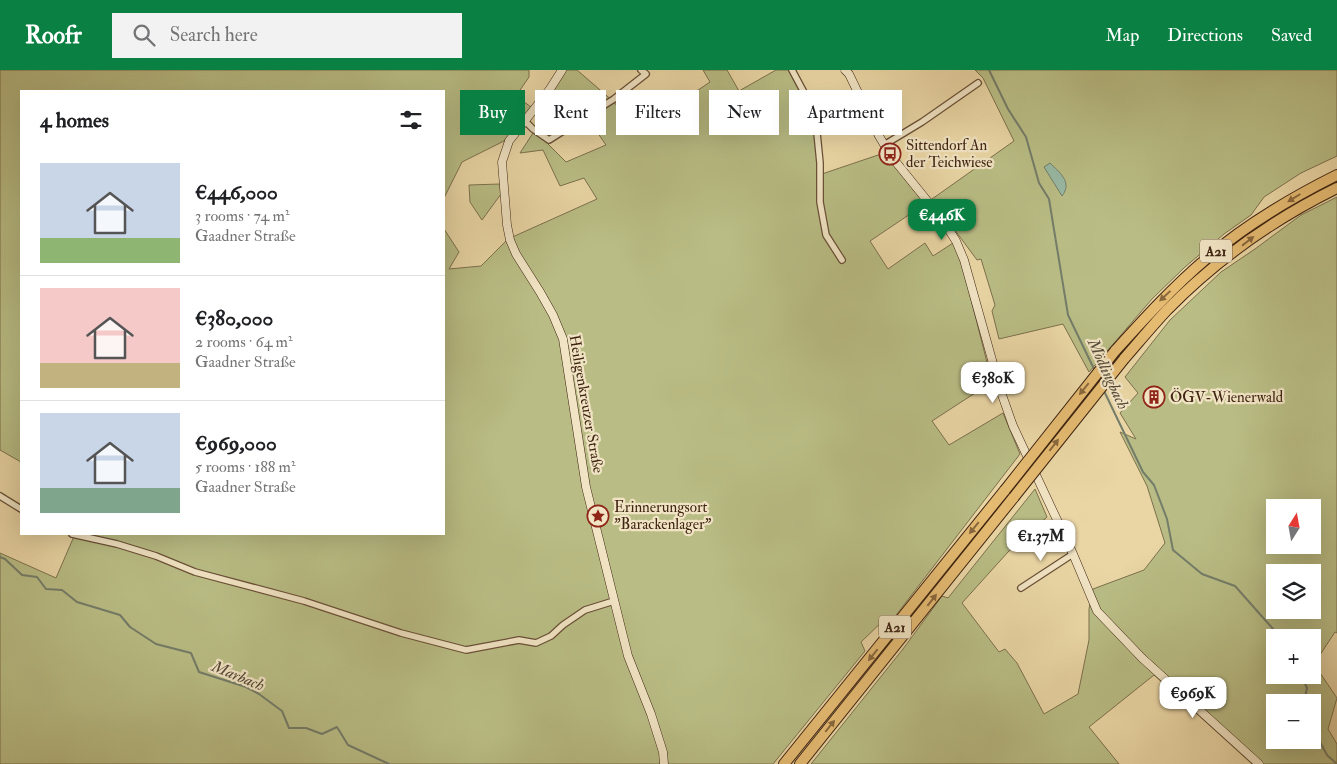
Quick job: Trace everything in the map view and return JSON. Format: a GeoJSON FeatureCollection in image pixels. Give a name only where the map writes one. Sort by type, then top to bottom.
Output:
{"type":"FeatureCollection","features":[{"type":"Feature","properties":{"kind":"highway","name":"A21"},"geometry":{"type":"LineString","coordinates":[[784,764],[1115,351],[1159,302],[1206,258],[1254,223],[1302,193],[1337,175]]}},
{"type":"Feature","properties":{"kind":"highway","name":"A21"},"geometry":{"type":"LineString","coordinates":[[800,764],[1124,358],[1168,310],[1212,268],[1258,233],[1307,203],[1337,188]]}},
{"type":"Feature","properties":{"kind":"street","name":"Heiligenkreuzer Straße"},"geometry":{"type":"LineString","coordinates":[[525,121],[562,70]]}},
{"type":"Feature","properties":{"kind":"street"},"geometry":{"type":"LineString","coordinates":[[525,121],[549,140],[614,99],[646,74],[641,70]]}},
{"type":"Feature","properties":{"kind":"street"},"geometry":{"type":"LineString","coordinates":[[792,70],[815,112],[820,163],[820,202],[826,235],[842,260]]}},
{"type":"Feature","properties":{"kind":"street"},"geometry":{"type":"LineString","coordinates":[[845,70],[849,74],[884,145],[898,166],[942,219],[956,241],[964,260],[1007,409],[1073,554],[1088,592],[1102,618],[1142,658],[1259,764]]}},
{"type":"Feature","properties":{"kind":"street"},"geometry":{"type":"LineString","coordinates":[[884,145],[922,122],[978,83]]}},
{"type":"Feature","properties":{"kind":"street","name":"Heiligenkreuzer Straße"},"geometry":{"type":"LineString","coordinates":[[514,135],[509,141],[502,162],[510,240],[516,254],[545,299],[563,339],[586,487],[628,656],[651,714],[663,752],[664,764]]}},
{"type":"Feature","properties":{"kind":"street"},"geometry":{"type":"LineString","coordinates":[[0,496],[20,508]]}},
{"type":"Feature","properties":{"kind":"street"},"geometry":{"type":"LineString","coordinates":[[76,535],[117,544],[156,556],[195,572],[304,600],[401,633],[466,650],[519,640],[536,643],[551,636],[585,610],[614,601]]}},
{"type":"Feature","properties":{"kind":"street"},"geometry":{"type":"LineString","coordinates":[[1020,588],[1073,554]]}},
{"type":"Feature","properties":{"kind":"green space"},"geometry":{"type":"Polygon","coordinates":[[[0,70],[529,70],[529,77],[520,90],[460,90],[460,135],[509,135],[504,141],[462,162],[445,196],[445,90],[20,90],[20,461],[0,450],[0,70]]]}},
{"type":"Feature","properties":{"kind":"green space"},"geometry":{"type":"Polygon","coordinates":[[[565,70],[577,70],[600,90],[553,90],[565,70]]]}},
{"type":"Feature","properties":{"kind":"green space"},"geometry":{"type":"Polygon","coordinates":[[[703,70],[727,70],[738,90],[709,90],[709,135],[779,135],[779,90],[741,90],[776,70],[789,70],[802,90],[789,90],[789,135],[815,135],[819,175],[884,153],[925,204],[870,241],[888,269],[925,243],[933,256],[953,243],[962,264],[992,382],[932,421],[949,445],[1003,413],[1020,454],[890,623],[886,618],[861,642],[865,651],[773,764],[0,764],[0,553],[56,578],[75,535],[445,535],[445,231],[459,252],[449,269],[481,266],[508,239],[597,199],[584,178],[560,186],[543,150],[520,153],[533,133],[547,143],[566,162],[606,145],[599,135],[606,135],[606,95],[616,105],[616,135],[699,135],[698,90],[710,82],[703,70]]]}},
{"type":"Feature","properties":{"kind":"green space"},"geometry":{"type":"Polygon","coordinates":[[[975,70],[1337,70],[1337,156],[1301,173],[1264,197],[1251,215],[1224,234],[1185,267],[1152,299],[1089,372],[1063,324],[999,339],[992,311],[995,305],[981,259],[977,260],[932,199],[1014,141],[983,78],[975,70]]]}},
{"type":"Feature","properties":{"kind":"green space"},"geometry":{"type":"Polygon","coordinates":[[[525,103],[531,107],[525,115],[525,103]]]}},
{"type":"Feature","properties":{"kind":"green space"},"geometry":{"type":"Polygon","coordinates":[[[500,184],[501,194],[482,220],[470,202],[469,185],[500,184]]]}},
{"type":"Feature","properties":{"kind":"green space"},"geometry":{"type":"Polygon","coordinates":[[[1337,197],[1337,633],[1335,632],[1321,653],[1321,629],[1266,629],[1266,684],[1321,684],[1321,674],[1337,698],[1328,729],[1337,744],[1337,764],[1252,764],[1154,675],[1089,727],[1119,764],[811,764],[903,649],[942,596],[948,598],[1035,489],[1047,517],[1008,552],[962,603],[999,652],[1005,649],[1017,663],[1044,714],[1078,694],[1089,640],[1089,609],[1093,589],[1144,570],[1165,543],[1147,486],[1120,432],[1136,439],[1120,413],[1138,393],[1125,377],[1170,320],[1221,272],[1301,215],[1337,197]]]}},
{"type":"Feature","properties":{"kind":"shaded area"},"geometry":{"type":"Polygon","coordinates":[[[1050,163],[1064,178],[1066,186],[1062,196],[1044,167],[1050,163]]]}},
{"type":"Feature","properties":{"kind":"waterway","name":"Mödlingbach"},"geometry":{"type":"LineString","coordinates":[[989,70],[1008,109],[1026,137],[1039,183],[1049,199],[1068,315],[1095,371]]}},
{"type":"Feature","properties":{"kind":"waterway","name":"Mödlingbach"},"geometry":{"type":"LineString","coordinates":[[1104,391],[1143,472],[1154,485],[1167,519],[1173,550],[1202,574],[1235,586],[1273,629]]}},
{"type":"Feature","properties":{"kind":"waterway","name":"Marbach"},"geometry":{"type":"LineString","coordinates":[[0,557],[5,559],[22,575],[37,577],[46,589],[62,590],[77,602],[120,615],[130,627],[156,644],[191,653],[199,672],[246,687],[259,694],[282,711],[289,728],[306,728],[322,734],[337,727],[348,745],[389,764]]}},
{"type":"Feature","properties":{"kind":"waterway","name":"Mödlingbach"},"geometry":{"type":"LineString","coordinates":[[1305,684],[1307,688],[1306,694]]}},
{"type":"Feature","properties":{"kind":"waterway","name":"Mödlingbach"},"geometry":{"type":"LineString","coordinates":[[1321,744],[1327,755],[1337,764]]}},
{"type":"Feature","properties":{"kind":"place","name":"Sittendorf An der Teichwiese"},"geometry":{"type":"Point","coordinates":[890,154]}},
{"type":"Feature","properties":{"kind":"place","name":"ÖGV-Wienerwald"},"geometry":{"type":"Point","coordinates":[1154,397]}},
{"type":"Feature","properties":{"kind":"place","name":"Erinnerungsort \"Barackenlager\""},"geometry":{"type":"Point","coordinates":[598,516]}}]}
